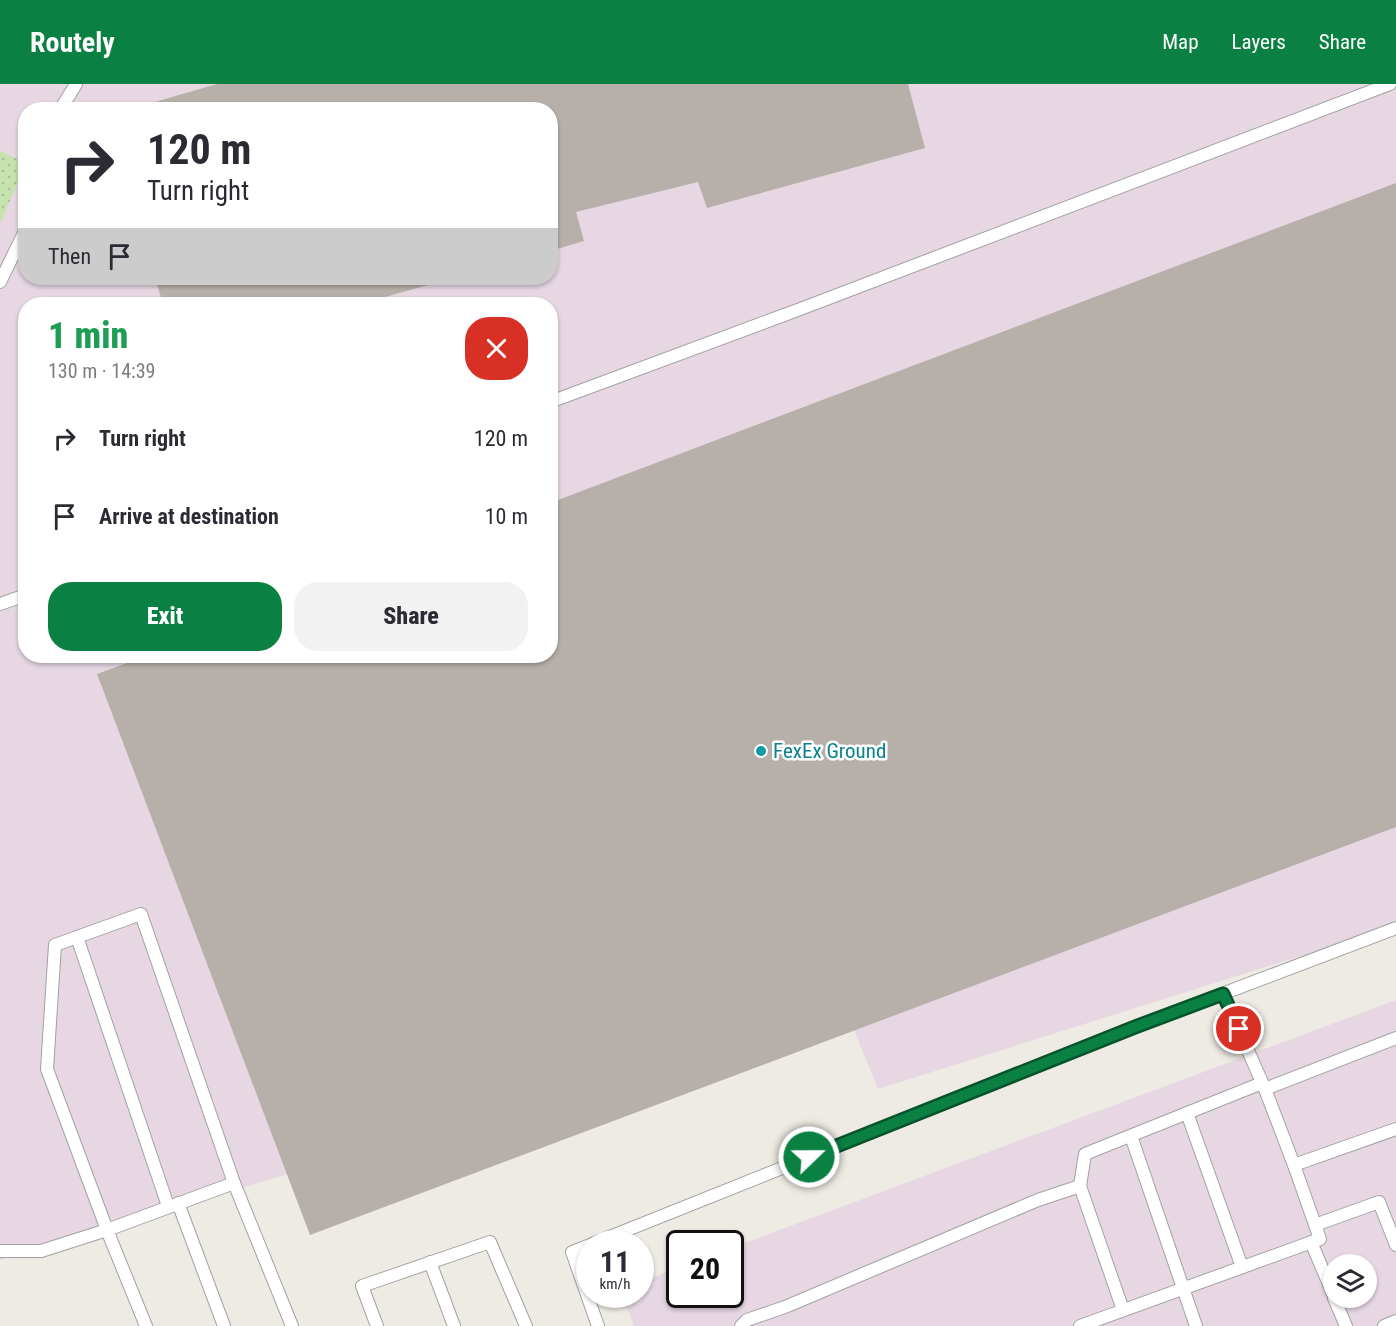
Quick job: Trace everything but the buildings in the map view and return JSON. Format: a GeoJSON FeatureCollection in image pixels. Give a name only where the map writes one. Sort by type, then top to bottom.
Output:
{"type":"FeatureCollection","features":[{"type":"Feature","properties":{"kind":"lane"},"geometry":{"type":"LineString","coordinates":[[65,102],[76,84]]}},
{"type":"Feature","properties":{"kind":"lane"},"geometry":{"type":"LineString","coordinates":[[558,399],[1390,84]]}},
{"type":"Feature","properties":{"kind":"lane"},"geometry":{"type":"LineString","coordinates":[[0,282],[18,245]]}},
{"type":"Feature","properties":{"kind":"lane"},"geometry":{"type":"LineString","coordinates":[[0,603],[18,597]]}},
{"type":"Feature","properties":{"kind":"lane"},"geometry":{"type":"LineString","coordinates":[[146,1326],[107,1230],[47,1069],[55,945],[141,914],[234,1182],[292,1326]]}},
{"type":"Feature","properties":{"kind":"lane"},"geometry":{"type":"LineString","coordinates":[[626,1230],[1135,1027],[1396,928]]}},
{"type":"Feature","properties":{"kind":"lane"},"geometry":{"type":"LineString","coordinates":[[77,937],[173,1205],[224,1326]]}},
{"type":"Feature","properties":{"kind":"lane"},"geometry":{"type":"LineString","coordinates":[[1080,1326],[1320,1239],[1264,1086],[1223,994]]}},
{"type":"Feature","properties":{"kind":"lane"},"geometry":{"type":"LineString","coordinates":[[1123,1310],[1080,1186],[1085,1154],[1187,1113],[1396,1038]]}},
{"type":"Feature","properties":{"kind":"lane"},"geometry":{"type":"LineString","coordinates":[[1187,1113],[1242,1267]]}},
{"type":"Feature","properties":{"kind":"lane"},"geometry":{"type":"LineString","coordinates":[[1294,1165],[1396,1129]]}},
{"type":"Feature","properties":{"kind":"lane"},"geometry":{"type":"LineString","coordinates":[[1131,1136],[1196,1326]]}},
{"type":"Feature","properties":{"kind":"lane"},"geometry":{"type":"LineString","coordinates":[[0,1251],[41,1251],[107,1230],[234,1182]]}},
{"type":"Feature","properties":{"kind":"lane"},"geometry":{"type":"LineString","coordinates":[[741,1326],[747,1320],[785,1307],[1038,1200],[1080,1186]]}},
{"type":"Feature","properties":{"kind":"lane"},"geometry":{"type":"LineString","coordinates":[[1314,1224],[1379,1202],[1396,1245]]}},
{"type":"Feature","properties":{"kind":"lane"},"geometry":{"type":"LineString","coordinates":[[377,1326],[362,1286],[490,1242],[526,1326]]}},
{"type":"Feature","properties":{"kind":"lane"},"geometry":{"type":"LineString","coordinates":[[1311,1242],[1323,1271]]}},
{"type":"Feature","properties":{"kind":"lane"},"geometry":{"type":"LineString","coordinates":[[576,1250],[572,1252],[576,1263]]}},
{"type":"Feature","properties":{"kind":"lane"},"geometry":{"type":"LineString","coordinates":[[430,1262],[454,1326]]}},
{"type":"Feature","properties":{"kind":"lane"},"geometry":{"type":"LineString","coordinates":[[592,1308],[598,1326]]}},
{"type":"Feature","properties":{"kind":"lane"},"geometry":{"type":"LineString","coordinates":[[1339,1308],[1346,1326]]}},
{"type":"Feature","properties":{"kind":"lane"},"geometry":{"type":"LineString","coordinates":[[1384,1326],[1396,1321]]}},
{"type":"Feature","properties":{"kind":"shaded area","name":"FexEx Ground"},"geometry":{"type":"Polygon","coordinates":[[[0,84],[1396,84],[1396,926],[878,1089],[845,1008],[0,1260],[0,224],[18,181],[18,285],[558,285],[558,102],[18,102],[18,159],[0,151],[0,84]]]}},
{"type":"Feature","properties":{"kind":"shaded area"},"geometry":{"type":"Polygon","coordinates":[[[1396,1000],[1396,1326],[634,1326],[627,1308],[654,1308],[654,1277],[666,1272],[666,1308],[744,1308],[744,1243],[1396,1000]]]}},
{"type":"Feature","properties":{"kind":"green space"},"geometry":{"type":"Polygon","coordinates":[[[0,151],[18,159],[18,182],[0,224],[0,151]]]}},
{"type":"Feature","properties":{"kind":"place","name":"FexEx Ground"},"geometry":{"type":"Point","coordinates":[761,751]}},
{"type":"Feature","properties":{"kind":"route"},"geometry":{"type":"LineString","coordinates":[[809,1157],[1223,994],[1239,1029]]}}]}
